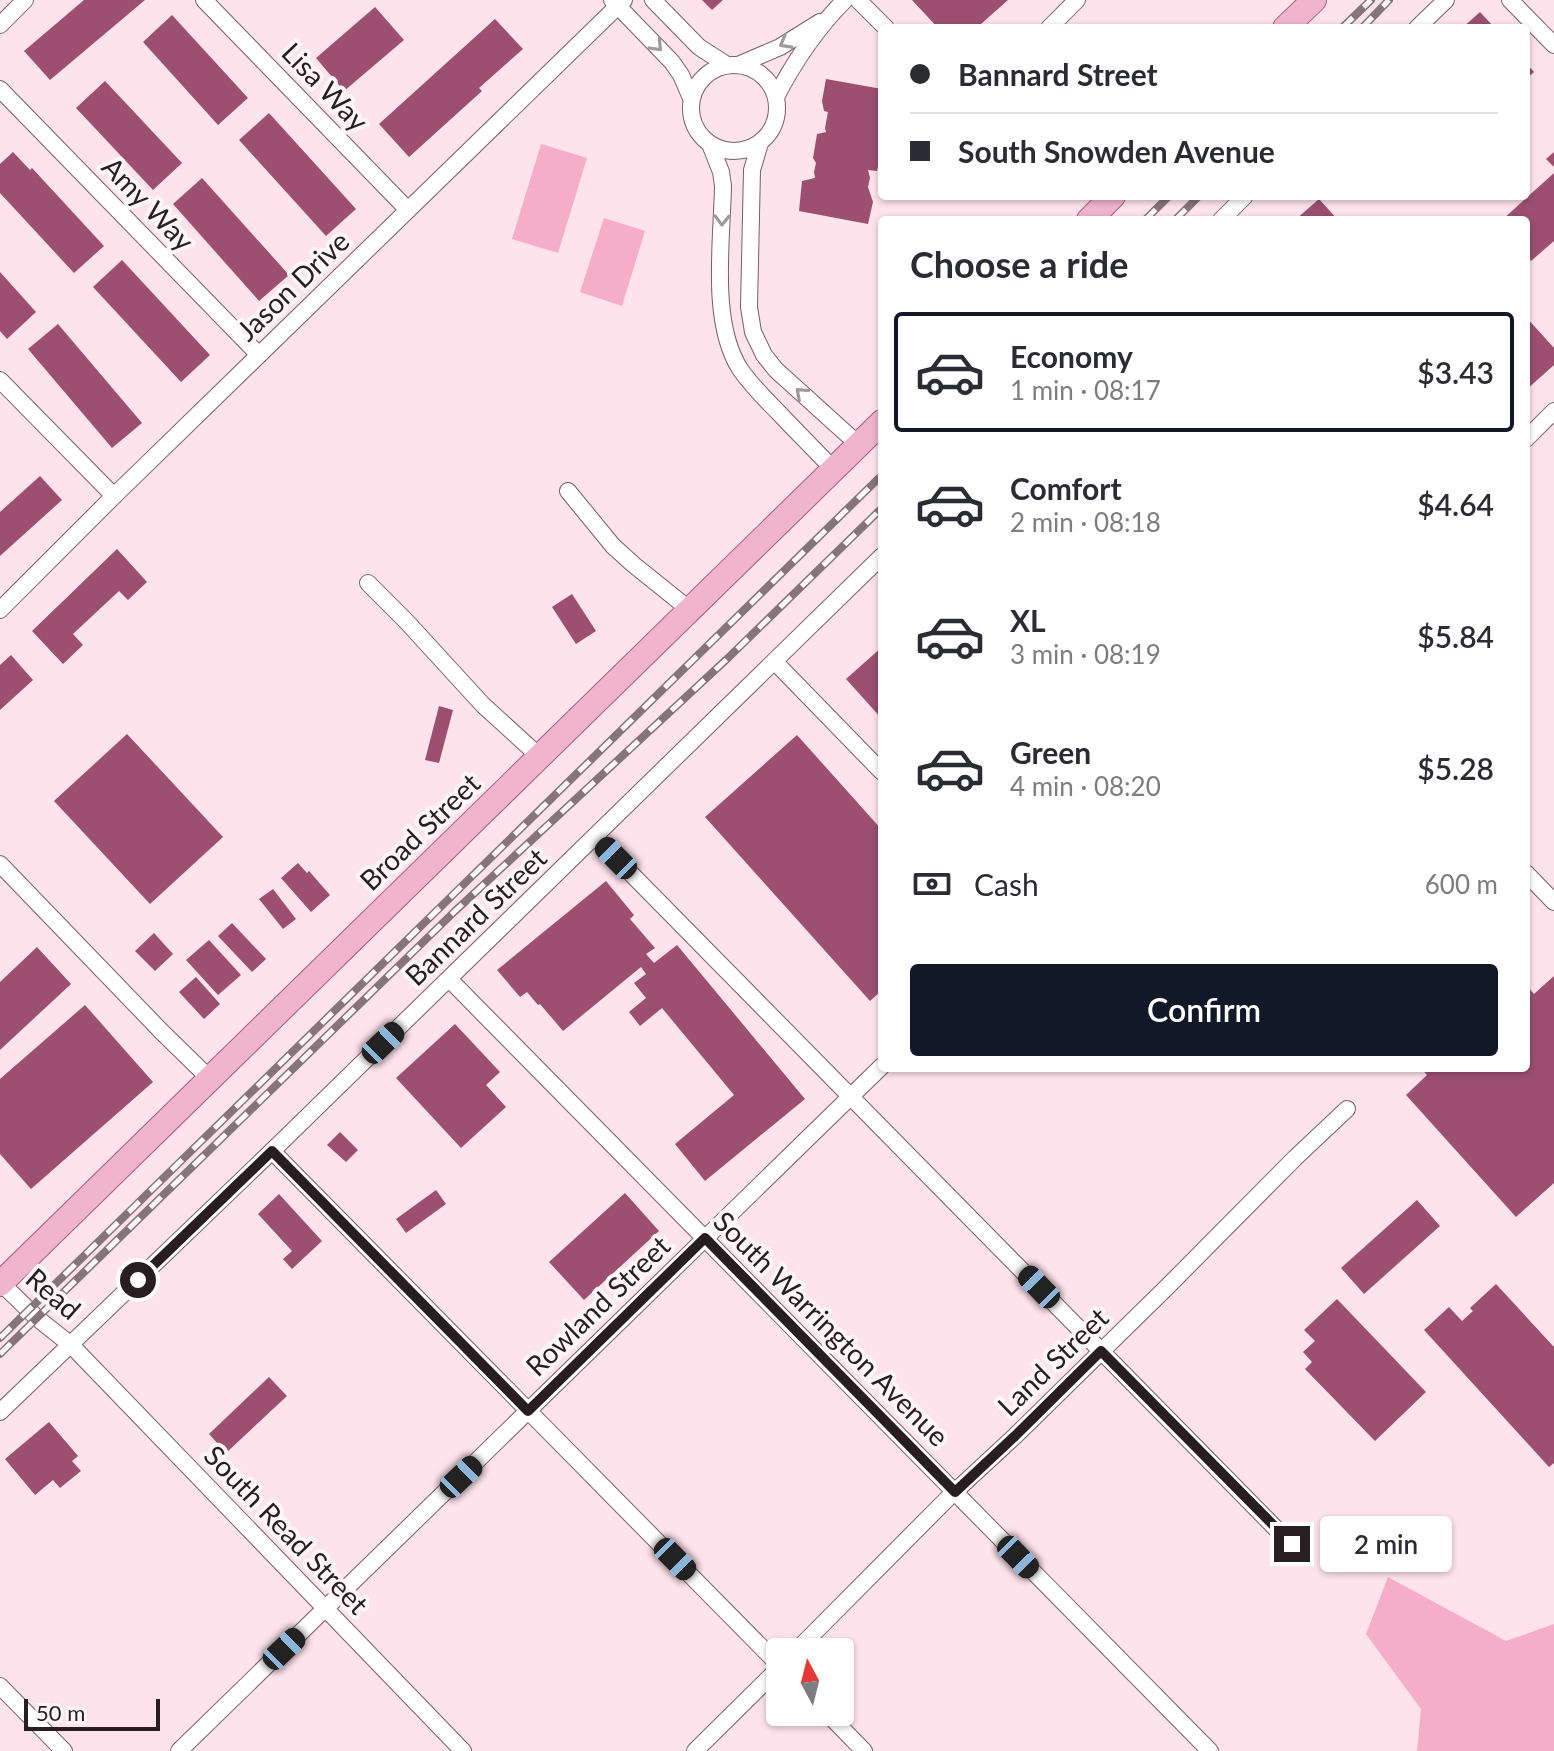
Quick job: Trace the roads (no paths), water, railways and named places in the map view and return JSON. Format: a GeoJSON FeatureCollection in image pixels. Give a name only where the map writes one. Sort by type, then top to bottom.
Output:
{"type":"FeatureCollection","features":[{"type":"Feature","properties":{"kind":"main road"},"geometry":{"type":"LineString","coordinates":[[1289,24],[1314,0]]}},
{"type":"Feature","properties":{"kind":"main road"},"geometry":{"type":"LineString","coordinates":[[1093,216],[1109,200]]}},
{"type":"Feature","properties":{"kind":"main road","name":"Broad Street"},"geometry":{"type":"LineString","coordinates":[[0,1283],[878,426]]}},
{"type":"Feature","properties":{"kind":"street"},"geometry":{"type":"LineString","coordinates":[[0,25],[25,0]]}},
{"type":"Feature","properties":{"kind":"street","name":"Lisa Way"},"geometry":{"type":"LineString","coordinates":[[204,0],[408,210]]}},
{"type":"Feature","properties":{"kind":"street"},"geometry":{"type":"LineString","coordinates":[[653,0],[699,47],[732,65],[750,67],[764,77],[776,97],[777,109],[772,129],[760,143],[752,170],[749,307],[753,332],[776,370],[859,445]]}},
{"type":"Feature","properties":{"kind":"street"},"geometry":{"type":"LineString","coordinates":[[776,97],[790,70],[828,17],[845,0]]}},
{"type":"Feature","properties":{"kind":"street"},"geometry":{"type":"LineString","coordinates":[[858,0],[882,24]]}},
{"type":"Feature","properties":{"kind":"street"},"geometry":{"type":"LineString","coordinates":[[1053,24],[1077,0]]}},
{"type":"Feature","properties":{"kind":"street"},"geometry":{"type":"LineString","coordinates":[[1421,24],[1446,0]]}},
{"type":"Feature","properties":{"kind":"street"},"geometry":{"type":"LineString","coordinates":[[1510,0],[1554,45]]}},
{"type":"Feature","properties":{"kind":"street"},"geometry":{"type":"LineString","coordinates":[[618,2],[672,62],[691,98]]}},
{"type":"Feature","properties":{"kind":"street","name":"Jason Drive"},"geometry":{"type":"LineString","coordinates":[[0,610],[618,2]]}},
{"type":"Feature","properties":{"kind":"street"},"geometry":{"type":"LineString","coordinates":[[760,143],[740,151],[725,151],[710,144],[696,130],[690,113],[691,98],[699,82],[708,73],[780,47],[828,17]]}},
{"type":"Feature","properties":{"kind":"street","name":"Amy Way"},"geometry":{"type":"LineString","coordinates":[[0,89],[259,355]]}},
{"type":"Feature","properties":{"kind":"street"},"geometry":{"type":"LineString","coordinates":[[710,144],[723,186],[720,295],[728,344],[752,385],[833,469]]}},
{"type":"Feature","properties":{"kind":"street"},"geometry":{"type":"LineString","coordinates":[[1225,216],[1241,200]]}},
{"type":"Feature","properties":{"kind":"street"},"geometry":{"type":"LineString","coordinates":[[736,361],[762,350]]}},
{"type":"Feature","properties":{"kind":"street"},"geometry":{"type":"LineString","coordinates":[[0,380],[114,496]]}},
{"type":"Feature","properties":{"kind":"street"},"geometry":{"type":"LineString","coordinates":[[1530,435],[1554,411]]}},
{"type":"Feature","properties":{"kind":"street"},"geometry":{"type":"LineString","coordinates":[[568,491],[613,546],[690,610]]}},
{"type":"Feature","properties":{"kind":"street","name":"Bannard Street"},"geometry":{"type":"LineString","coordinates":[[0,1412],[878,560]]}},
{"type":"Feature","properties":{"kind":"street"},"geometry":{"type":"LineString","coordinates":[[368,583],[483,705],[540,757]]}},
{"type":"Feature","properties":{"kind":"street"},"geometry":{"type":"LineString","coordinates":[[775,662],[878,768]]}},
{"type":"Feature","properties":{"kind":"street"},"geometry":{"type":"LineString","coordinates":[[595,837],[1299,1552]]}},
{"type":"Feature","properties":{"kind":"street"},"geometry":{"type":"LineString","coordinates":[[0,864],[210,1079]]}},
{"type":"Feature","properties":{"kind":"street"},"geometry":{"type":"LineString","coordinates":[[1530,877],[1554,902]]}},
{"type":"Feature","properties":{"kind":"street","name":"South Warrington Avenue"},"geometry":{"type":"LineString","coordinates":[[449,979],[1210,1751]]}},
{"type":"Feature","properties":{"kind":"street","name":"Rowland Street"},"geometry":{"type":"LineString","coordinates":[[179,1751],[878,1070]]}},
{"type":"Feature","properties":{"kind":"street","name":"Land Street"},"geometry":{"type":"LineString","coordinates":[[808,1638],[1347,1109]]}},
{"type":"Feature","properties":{"kind":"street"},"geometry":{"type":"LineString","coordinates":[[272,1151],[766,1652]]}},
{"type":"Feature","properties":{"kind":"street","name":"Read"},"geometry":{"type":"LineString","coordinates":[[0,1283],[71,1345]]}},
{"type":"Feature","properties":{"kind":"street","name":"South Read Street"},"geometry":{"type":"LineString","coordinates":[[71,1345],[463,1751]]}},
{"type":"Feature","properties":{"kind":"street"},"geometry":{"type":"LineString","coordinates":[[695,1751],[766,1680]]}},
{"type":"Feature","properties":{"kind":"street"},"geometry":{"type":"LineString","coordinates":[[0,1686],[64,1751]]}},
{"type":"Feature","properties":{"kind":"street"},"geometry":{"type":"LineString","coordinates":[[840,1726],[864,1751]]}},
{"type":"Feature","properties":{"kind":"railway"},"geometry":{"type":"LineString","coordinates":[[1346,24],[1371,0]]}},
{"type":"Feature","properties":{"kind":"railway"},"geometry":{"type":"LineString","coordinates":[[1366,24],[1389,0]]}},
{"type":"Feature","properties":{"kind":"railway"},"geometry":{"type":"LineString","coordinates":[[1149,216],[1165,200]]}},
{"type":"Feature","properties":{"kind":"railway"},"geometry":{"type":"LineString","coordinates":[[1179,216],[1195,200]]}},
{"type":"Feature","properties":{"kind":"railway"},"geometry":{"type":"LineString","coordinates":[[0,1338],[878,479]]}},
{"type":"Feature","properties":{"kind":"railway"},"geometry":{"type":"LineString","coordinates":[[0,1354],[454,912],[728,658],[878,512]]}}]}
